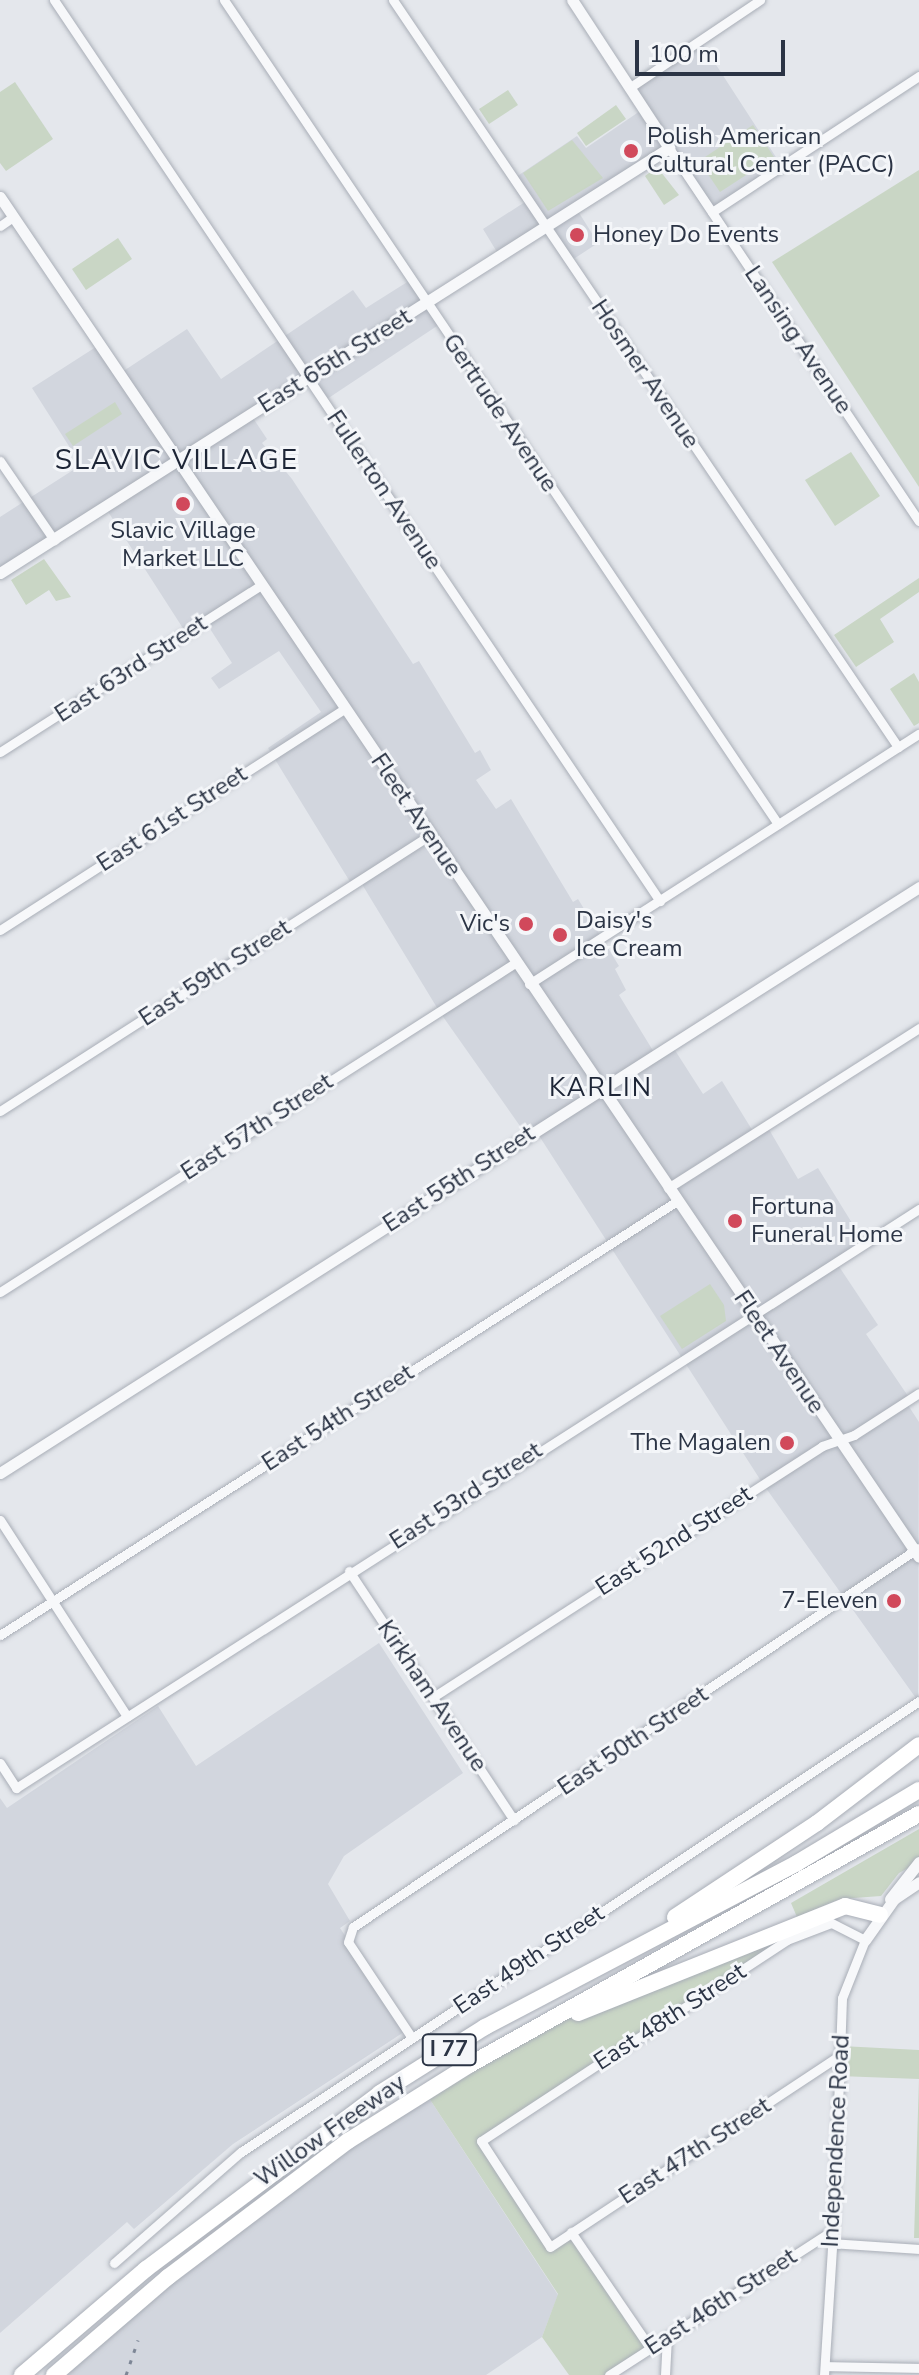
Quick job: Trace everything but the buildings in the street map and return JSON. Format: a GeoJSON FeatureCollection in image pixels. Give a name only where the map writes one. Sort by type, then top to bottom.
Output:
{"type":"FeatureCollection","features":[{"type":"Feature","properties":{"kind":"highway"},"geometry":{"type":"LineString","coordinates":[[604,1964],[817,1823],[919,1745]]}},
{"type":"Feature","properties":{"kind":"highway","name":"Willow Freeway"},"geometry":{"type":"LineString","coordinates":[[22,2375],[159,2259],[380,2093],[485,2027],[797,1863],[919,1790]]}},
{"type":"Feature","properties":{"kind":"highway","name":"Willow Freeway"},"geometry":{"type":"LineString","coordinates":[[54,2375],[168,2277],[348,2141],[525,2035],[919,1814]]}},
{"type":"Feature","properties":{"kind":"highway"},"geometry":{"type":"LineString","coordinates":[[525,2035],[845,1906],[880,1915]]}},
{"type":"Feature","properties":{"kind":"street","name":"Fullerton Avenue"},"geometry":{"type":"LineString","coordinates":[[54,0],[660,901]]}},
{"type":"Feature","properties":{"kind":"street","name":"Gertrude Avenue"},"geometry":{"type":"LineString","coordinates":[[224,0],[778,824]]}},
{"type":"Feature","properties":{"kind":"street","name":"Hosmer Avenue"},"geometry":{"type":"LineString","coordinates":[[393,0],[898,747]]}},
{"type":"Feature","properties":{"kind":"street","name":"Lansing Avenue"},"geometry":{"type":"LineString","coordinates":[[572,0],[919,521]]}},
{"type":"Feature","properties":{"kind":"street"},"geometry":{"type":"LineString","coordinates":[[629,88],[760,0]]}},
{"type":"Feature","properties":{"kind":"street"},"geometry":{"type":"LineString","coordinates":[[712,212],[919,76]]}},
{"type":"Feature","properties":{"kind":"street","name":"East 65th Street"},"geometry":{"type":"LineString","coordinates":[[0,573],[669,148]]}},
{"type":"Feature","properties":{"kind":"street","name":"Fleet Avenue"},"geometry":{"type":"LineString","coordinates":[[0,197],[529,984],[917,1552],[919,1568]]}},
{"type":"Feature","properties":{"kind":"street"},"geometry":{"type":"LineString","coordinates":[[0,226],[13,217]]}},
{"type":"Feature","properties":{"kind":"street"},"geometry":{"type":"LineString","coordinates":[[0,461],[54,540]]}},
{"type":"Feature","properties":{"kind":"street","name":"East 63rd Street"},"geometry":{"type":"LineString","coordinates":[[0,752],[261,585]]}},
{"type":"Feature","properties":{"kind":"street","name":"East 61st Street"},"geometry":{"type":"LineString","coordinates":[[0,930],[344,709]]}},
{"type":"Feature","properties":{"kind":"street"},"geometry":{"type":"LineString","coordinates":[[529,984],[919,734]]}},
{"type":"Feature","properties":{"kind":"street","name":"East 59th Street"},"geometry":{"type":"LineString","coordinates":[[0,1111],[430,835]]}},
{"type":"Feature","properties":{"kind":"street","name":"East 55th Street"},"geometry":{"type":"LineString","coordinates":[[0,1473],[919,887]]}},
{"type":"Feature","properties":{"kind":"street","name":"East 57th Street"},"geometry":{"type":"LineString","coordinates":[[0,1292],[515,963]]}},
{"type":"Feature","properties":{"kind":"street"},"geometry":{"type":"LineString","coordinates":[[668,1188],[919,1028]]}},
{"type":"Feature","properties":{"kind":"street","name":"East 54th Street"},"geometry":{"type":"LineString","coordinates":[[0,1635],[677,1201]]}},
{"type":"Feature","properties":{"kind":"street","name":"East 53rd Street"},"geometry":{"type":"LineString","coordinates":[[0,1763],[16,1788],[349,1571],[919,1209]]}},
{"type":"Feature","properties":{"kind":"street","name":"East 52nd Street"},"geometry":{"type":"LineString","coordinates":[[433,1697],[838,1440],[919,1393]]}},
{"type":"Feature","properties":{"kind":"street"},"geometry":{"type":"LineString","coordinates":[[0,1520],[127,1716]]}},
{"type":"Feature","properties":{"kind":"street","name":"East 50th Street"},"geometry":{"type":"LineString","coordinates":[[412,2038],[348,1934],[917,1552]]}},
{"type":"Feature","properties":{"kind":"street","name":"Kirkham Avenue"},"geometry":{"type":"LineString","coordinates":[[349,1571],[514,1820]]}},
{"type":"Feature","properties":{"kind":"street","name":"East 49th Street"},"geometry":{"type":"LineString","coordinates":[[114,2263],[241,2152],[919,1701]]}},
{"type":"Feature","properties":{"kind":"street","name":"Independence Road"},"geometry":{"type":"LineString","coordinates":[[824,2370],[842,1998],[865,1940],[902,1879],[919,1862]]}},
{"type":"Feature","properties":{"kind":"street","name":"Independence Road"},"geometry":{"type":"LineString","coordinates":[[880,1915],[919,1882]]}},
{"type":"Feature","properties":{"kind":"street","name":"East 48th Street"},"geometry":{"type":"LineString","coordinates":[[550,2247],[481,2141],[787,1940],[831,1923],[865,1940]]}},
{"type":"Feature","properties":{"kind":"street","name":"East 47th Street"},"geometry":{"type":"LineString","coordinates":[[550,2247],[840,2055]]}},
{"type":"Feature","properties":{"kind":"street","name":"East 46th Street"},"geometry":{"type":"LineString","coordinates":[[609,2375],[833,2230]]}},
{"type":"Feature","properties":{"kind":"street"},"geometry":{"type":"LineString","coordinates":[[571,2232],[650,2348]]}},
{"type":"Feature","properties":{"kind":"street"},"geometry":{"type":"LineString","coordinates":[[831,2243],[919,2249]]}},
{"type":"Feature","properties":{"kind":"street"},"geometry":{"type":"LineString","coordinates":[[665,2375],[667,2337]]}},
{"type":"Feature","properties":{"kind":"street"},"geometry":{"type":"LineString","coordinates":[[824,2370],[919,2368]]}},
{"type":"Feature","properties":{"kind":"shaded area"},"geometry":{"type":"Polygon","coordinates":[[[700,40],[783,168],[712,212],[670,148],[576,208],[598,243],[569,262],[546,227],[500,257],[483,229],[528,200],[513,179],[577,136],[586,148],[643,109],[629,88],[700,40]]]}},
{"type":"Feature","properties":{"kind":"shaded area"},"geometry":{"type":"Polygon","coordinates":[[[412,279],[440,324],[324,401],[308,378],[251,415],[267,439],[262,443],[292,479],[413,664],[419,661],[475,753],[480,750],[491,770],[476,780],[496,809],[511,799],[573,902],[578,899],[619,966],[615,969],[626,990],[619,995],[655,1054],[671,1044],[703,1094],[722,1081],[754,1133],[767,1126],[798,1179],[818,1168],[865,1244],[836,1262],[878,1325],[866,1334],[910,1399],[906,1402],[919,1422],[918,1701],[763,1484],[536,1131],[527,1136],[439,1011],[360,881],[352,885],[268,748],[321,712],[279,651],[219,689],[211,678],[232,663],[205,621],[186,633],[105,507],[0,572],[0,517],[81,465],[32,388],[99,345],[119,374],[187,329],[221,379],[353,290],[366,308],[412,279]]]}},
{"type":"Feature","properties":{"kind":"shaded area"},"geometry":{"type":"Polygon","coordinates":[[[379,1643],[463,1773],[344,1856],[328,1884],[350,1921],[340,1928],[407,2030],[233,2144],[134,2229],[127,2222],[0,2333],[0,1798],[7,1808],[158,1706],[196,1766],[379,1643]]]}},
{"type":"Feature","properties":{"kind":"shaded area"},"geometry":{"type":"Polygon","coordinates":[[[425,2092],[558,2295],[542,2337],[486,2375],[54,2375],[168,2277],[425,2092]]]}},
{"type":"Feature","properties":{"kind":"green space"},"geometry":{"type":"Polygon","coordinates":[[[15,82],[53,139],[6,171],[0,163],[0,92],[15,82]]]}},
{"type":"Feature","properties":{"kind":"green space"},"geometry":{"type":"Polygon","coordinates":[[[508,90],[518,105],[489,124],[479,109],[508,90]]]}},
{"type":"Feature","properties":{"kind":"green space"},"geometry":{"type":"Polygon","coordinates":[[[616,105],[626,119],[586,146],[577,133],[616,105]]]}},
{"type":"Feature","properties":{"kind":"green space"},"geometry":{"type":"Polygon","coordinates":[[[753,125],[774,157],[720,192],[699,161],[753,125]]]}},
{"type":"Feature","properties":{"kind":"green space"},"geometry":{"type":"Polygon","coordinates":[[[572,140],[603,178],[548,211],[523,173],[572,140]]]}},
{"type":"Feature","properties":{"kind":"green space"},"geometry":{"type":"Polygon","coordinates":[[[657,167],[679,195],[664,205],[645,176],[657,167]]]}},
{"type":"Feature","properties":{"kind":"green space"},"geometry":{"type":"Polygon","coordinates":[[[919,170],[919,487],[772,262],[919,170]]]}},
{"type":"Feature","properties":{"kind":"green space"},"geometry":{"type":"Polygon","coordinates":[[[118,238],[132,259],[86,290],[72,269],[118,238]]]}},
{"type":"Feature","properties":{"kind":"green space"},"geometry":{"type":"Polygon","coordinates":[[[115,402],[122,414],[73,446],[65,434],[115,402]]]}},
{"type":"Feature","properties":{"kind":"green space"},"geometry":{"type":"Polygon","coordinates":[[[851,452],[880,496],[835,526],[805,480],[851,452]]]}},
{"type":"Feature","properties":{"kind":"green space"},"geometry":{"type":"Polygon","coordinates":[[[44,559],[71,597],[56,601],[49,590],[26,605],[11,580],[44,559]]]}},
{"type":"Feature","properties":{"kind":"green space"},"geometry":{"type":"Polygon","coordinates":[[[919,578],[919,592],[880,619],[894,642],[856,667],[834,635],[919,578]]]}},
{"type":"Feature","properties":{"kind":"green space"},"geometry":{"type":"Polygon","coordinates":[[[914,673],[919,682],[919,723],[914,726],[890,689],[914,673]]]}},
{"type":"Feature","properties":{"kind":"green space"},"geometry":{"type":"Polygon","coordinates":[[[710,1284],[724,1305],[726,1321],[682,1349],[660,1316],[710,1284]]]}},
{"type":"Feature","properties":{"kind":"green space"},"geometry":{"type":"Polygon","coordinates":[[[919,1829],[919,1862],[899,1873],[881,1896],[840,1899],[797,1917],[791,1903],[919,1829]]]}},
{"type":"Feature","properties":{"kind":"green space"},"geometry":{"type":"Polygon","coordinates":[[[787,1940],[481,2141],[549,2246],[571,2232],[650,2348],[609,2375],[569,2375],[542,2337],[558,2294],[425,2092],[525,2035],[748,1942],[787,1940]]]}},
{"type":"Feature","properties":{"kind":"green space"},"geometry":{"type":"Polygon","coordinates":[[[841,2046],[919,2050],[919,2079],[839,2076],[841,2046]]]}},
{"type":"Feature","properties":{"kind":"green space"},"geometry":{"type":"Polygon","coordinates":[[[919,2079],[919,2238],[914,2238],[919,2079]]]}},
{"type":"Feature","properties":{"kind":"railway"},"geometry":{"type":"LineString","coordinates":[[126,2375],[138,2340]]}},
{"type":"Feature","properties":{"kind":"place","name":"Polish American Cultural Center (PACC)"},"geometry":{"type":"Point","coordinates":[631,151]}},
{"type":"Feature","properties":{"kind":"place","name":"Honey Do Events"},"geometry":{"type":"Point","coordinates":[577,235]}},
{"type":"Feature","properties":{"kind":"place","name":"Slavic Village Market LLC"},"geometry":{"type":"Point","coordinates":[183,504]}},
{"type":"Feature","properties":{"kind":"place","name":"Vic's"},"geometry":{"type":"Point","coordinates":[526,924]}},
{"type":"Feature","properties":{"kind":"place","name":"Daisy's Ice Cream"},"geometry":{"type":"Point","coordinates":[560,935]}},
{"type":"Feature","properties":{"kind":"place","name":"Fortuna Funeral Home"},"geometry":{"type":"Point","coordinates":[735,1221]}},
{"type":"Feature","properties":{"kind":"place","name":"The Magalen"},"geometry":{"type":"Point","coordinates":[787,1443]}},
{"type":"Feature","properties":{"kind":"place","name":"7-Eleven"},"geometry":{"type":"Point","coordinates":[894,1601]}},
{"type":"Feature","properties":{"kind":"district","name":"SLAVIC VILLAGE"},"geometry":{"type":"Point","coordinates":[177,460]}},
{"type":"Feature","properties":{"kind":"district","name":"KARLIN"},"geometry":{"type":"Point","coordinates":[601,1088]}}]}
